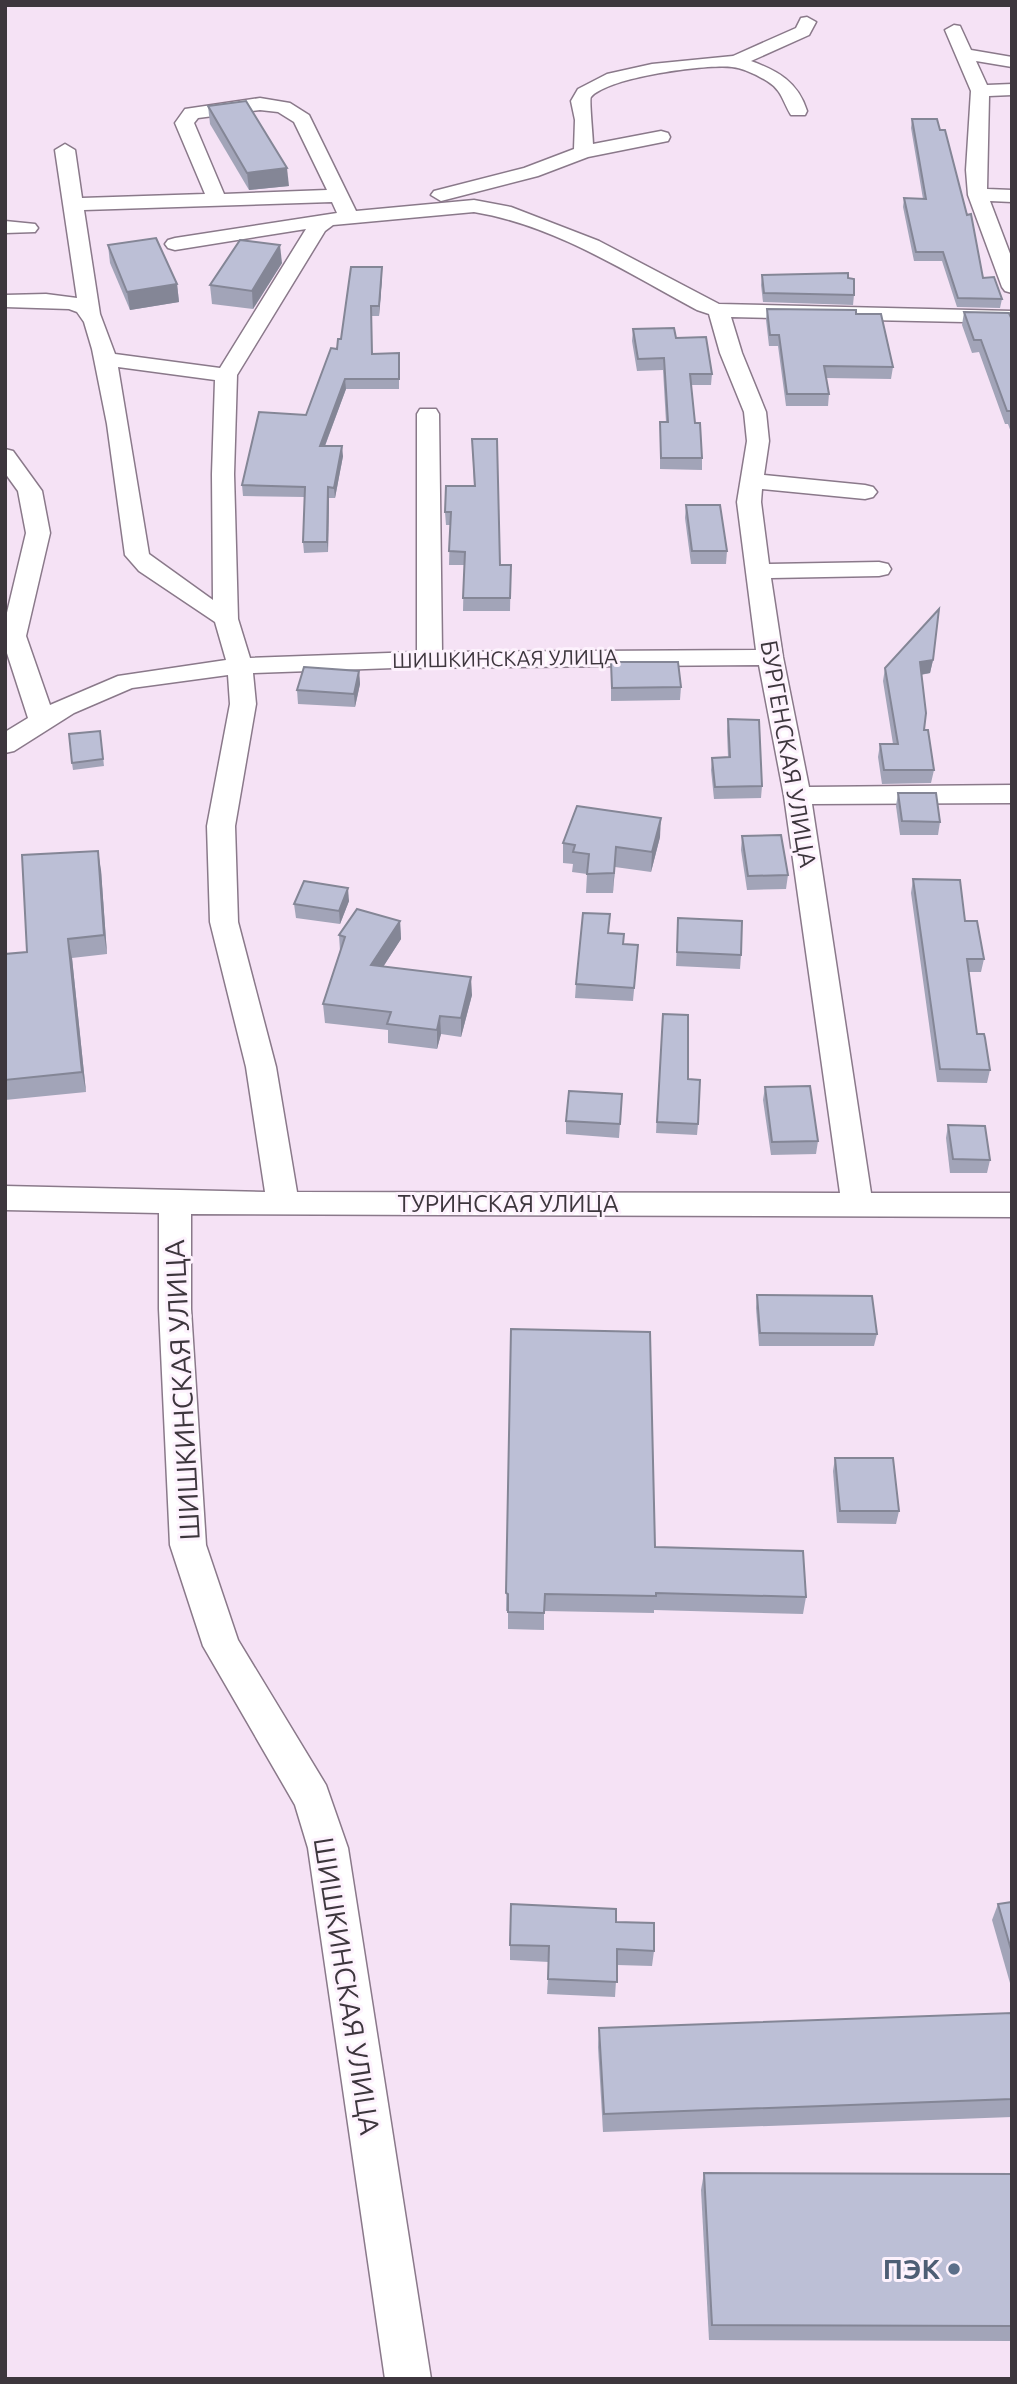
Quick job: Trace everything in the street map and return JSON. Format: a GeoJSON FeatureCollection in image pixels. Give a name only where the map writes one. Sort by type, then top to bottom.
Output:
{"type":"FeatureCollection","features":[{"type":"Feature","properties":{"kind":"street"},"geometry":{"type":"LineString","coordinates":[[583,152],[584,120],[580,102],[584,93],[613,78],[652,69],[702,62],[736,61],[803,31],[807,22]]}},
{"type":"Feature","properties":{"kind":"street"},"geometry":{"type":"LineString","coordinates":[[954,30],[980,91],[976,170],[978,195],[1012,287]]}},
{"type":"Feature","properties":{"kind":"street"},"geometry":{"type":"LineString","coordinates":[[964,54],[1012,62]]}},
{"type":"Feature","properties":{"kind":"street"},"geometry":{"type":"LineString","coordinates":[[736,61],[780,78],[797,103],[799,111]]}},
{"type":"Feature","properties":{"kind":"street"},"geometry":{"type":"LineString","coordinates":[[980,91],[1012,89]]}},
{"type":"Feature","properties":{"kind":"street"},"geometry":{"type":"LineString","coordinates":[[217,200],[184,123],[192,113],[260,104],[283,107],[302,119],[340,212]]}},
{"type":"Feature","properties":{"kind":"street"},"geometry":{"type":"LineString","coordinates":[[175,244],[507,180],[559,164],[583,152],[661,137]]}},
{"type":"Feature","properties":{"kind":"street"},"geometry":{"type":"LineString","coordinates":[[65,150],[90,313],[106,359],[137,555],[147,566],[226,619]]}},
{"type":"Feature","properties":{"kind":"street"},"geometry":{"type":"LineString","coordinates":[[978,195],[1012,196]]}},
{"type":"Feature","properties":{"kind":"street"},"geometry":{"type":"LineString","coordinates":[[73,204],[217,200],[340,212],[474,206],[504,211],[592,245],[704,306],[718,310],[1012,317]]}},
{"type":"Feature","properties":{"kind":"street"},"geometry":{"type":"LineString","coordinates":[[284,1204],[261,1067],[224,922],[221,825],[243,704],[240,666],[226,619],[223,474],[226,375],[317,227],[340,212]]}},
{"type":"Feature","properties":{"kind":"street"},"geometry":{"type":"LineString","coordinates":[[5,227],[28,228]]}},
{"type":"Feature","properties":{"kind":"street"},"geometry":{"type":"LineString","coordinates":[[5,301],[70,302],[82,306],[90,313]]}},
{"type":"Feature","properties":{"kind":"street","name":"БУРГЕНСКАЯ УЛИЦА"},"geometry":{"type":"LineString","coordinates":[[718,310],[731,353],[755,412],[758,441],[749,502],[770,657],[797,796],[857,1204]]}},
{"type":"Feature","properties":{"kind":"street"},"geometry":{"type":"LineString","coordinates":[[106,359],[226,375]]}},
{"type":"Feature","properties":{"kind":"street"},"geometry":{"type":"LineString","coordinates":[[428,414],[430,660]]}},
{"type":"Feature","properties":{"kind":"street"},"geometry":{"type":"LineString","coordinates":[[5,456],[30,491],[38,533],[14,636],[42,720]]}},
{"type":"Feature","properties":{"kind":"street"},"geometry":{"type":"LineString","coordinates":[[753,481],[865,492]]}},
{"type":"Feature","properties":{"kind":"street"},"geometry":{"type":"LineString","coordinates":[[5,494],[30,491]]}},
{"type":"Feature","properties":{"kind":"street"},"geometry":{"type":"LineString","coordinates":[[759,571],[879,569]]}},
{"type":"Feature","properties":{"kind":"street","name":"ШИШКИНСКАЯ УЛИЦА"},"geometry":{"type":"LineString","coordinates":[[5,746],[65,707],[127,681],[240,666],[430,660],[770,657]]}},
{"type":"Feature","properties":{"kind":"street"},"geometry":{"type":"LineString","coordinates":[[797,796],[1012,794]]}},
{"type":"Feature","properties":{"kind":"street","name":"ТУРИНСКАЯ УЛИЦА"},"geometry":{"type":"LineString","coordinates":[[5,1198],[284,1204],[1012,1205]]}},
{"type":"Feature","properties":{"kind":"street","name":"ШИШКИНСКАЯ УЛИЦА"},"geometry":{"type":"LineString","coordinates":[[174,1202],[175,1308],[188,1545],[221,1646],[312,1798],[328,1848],[408,2379]]}},
{"type":"Feature","properties":{"kind":"building"},"geometry":{"type":"Polygon","coordinates":[[[246,101],[287,168],[247,173],[208,106],[246,101]]]}},
{"type":"Feature","properties":{"kind":"building"},"geometry":{"type":"Polygon","coordinates":[[[912,119],[937,119],[940,130],[945,130],[967,215],[971,214],[983,278],[994,277],[1002,299],[958,298],[943,252],[916,252],[904,198],[926,199],[912,119]]]}},
{"type":"Feature","properties":{"kind":"building"},"geometry":{"type":"Polygon","coordinates":[[[156,238],[177,284],[127,292],[108,245],[156,238]]]}},
{"type":"Feature","properties":{"kind":"building"},"geometry":{"type":"Polygon","coordinates":[[[240,240],[280,245],[252,291],[210,285],[240,240]]]}},
{"type":"Feature","properties":{"kind":"building"},"geometry":{"type":"Polygon","coordinates":[[[351,267],[382,267],[379,306],[371,306],[372,354],[399,353],[399,379],[345,379],[320,446],[342,446],[334,488],[328,487],[327,542],[303,542],[305,487],[242,485],[259,412],[306,415],[331,348],[337,349],[338,339],[341,339],[351,267]]]}},
{"type":"Feature","properties":{"kind":"building"},"geometry":{"type":"Polygon","coordinates":[[[848,273],[848,278],[854,279],[854,295],[764,293],[762,275],[848,273]]]}},
{"type":"Feature","properties":{"kind":"building"},"geometry":{"type":"Polygon","coordinates":[[[767,309],[856,310],[856,314],[881,314],[893,367],[824,366],[829,394],[787,394],[779,335],[770,335],[767,309]]]}},
{"type":"Feature","properties":{"kind":"building"},"geometry":{"type":"Polygon","coordinates":[[[964,312],[1009,313],[1012,320],[1012,415],[1011,411],[1007,411],[981,340],[974,340],[964,312]]]}},
{"type":"Feature","properties":{"kind":"building"},"geometry":{"type":"Polygon","coordinates":[[[674,328],[676,338],[706,337],[712,374],[690,374],[695,423],[700,423],[702,458],[661,458],[660,422],[668,422],[664,358],[638,359],[633,329],[674,328]]]}},
{"type":"Feature","properties":{"kind":"building"},"geometry":{"type":"Polygon","coordinates":[[[472,439],[497,439],[500,565],[511,565],[510,598],[463,598],[465,552],[449,551],[451,512],[445,512],[446,486],[475,486],[472,439]]]}},
{"type":"Feature","properties":{"kind":"building"},"geometry":{"type":"Polygon","coordinates":[[[686,505],[720,505],[727,551],[692,551],[686,505]]]}},
{"type":"Feature","properties":{"kind":"building"},"geometry":{"type":"Polygon","coordinates":[[[939,609],[933,660],[920,662],[926,713],[924,730],[928,730],[934,770],[884,770],[880,744],[898,744],[885,668],[939,609]]]}},
{"type":"Feature","properties":{"kind":"building"},"geometry":{"type":"Polygon","coordinates":[[[611,662],[678,662],[681,687],[612,688],[611,662]]]}},
{"type":"Feature","properties":{"kind":"building"},"geometry":{"type":"Polygon","coordinates":[[[304,667],[359,671],[354,694],[297,690],[304,667]]]}},
{"type":"Feature","properties":{"kind":"building"},"geometry":{"type":"Polygon","coordinates":[[[728,719],[759,720],[762,786],[715,787],[712,758],[730,757],[728,719]]]}},
{"type":"Feature","properties":{"kind":"building"},"geometry":{"type":"Polygon","coordinates":[[[100,731],[103,759],[72,763],[69,734],[100,731]]]}},
{"type":"Feature","properties":{"kind":"building"},"geometry":{"type":"Polygon","coordinates":[[[898,793],[936,793],[940,822],[902,821],[898,793]]]}},
{"type":"Feature","properties":{"kind":"building"},"geometry":{"type":"Polygon","coordinates":[[[577,806],[661,818],[652,852],[616,847],[614,873],[587,874],[589,854],[573,852],[575,845],[563,843],[577,806]]]}},
{"type":"Feature","properties":{"kind":"building"},"geometry":{"type":"Polygon","coordinates":[[[781,835],[788,875],[748,876],[742,836],[781,835]]]}},
{"type":"Feature","properties":{"kind":"building"},"geometry":{"type":"Polygon","coordinates":[[[98,851],[104,935],[68,939],[82,1072],[5,1080],[5,954],[27,952],[22,855],[98,851]]]}},
{"type":"Feature","properties":{"kind":"building"},"geometry":{"type":"Polygon","coordinates":[[[913,879],[960,880],[965,921],[977,921],[984,959],[967,959],[977,1034],[984,1034],[990,1070],[940,1069],[913,879]]]}},
{"type":"Feature","properties":{"kind":"building"},"geometry":{"type":"Polygon","coordinates":[[[304,881],[348,888],[339,911],[294,904],[304,881]]]}},
{"type":"Feature","properties":{"kind":"building"},"geometry":{"type":"Polygon","coordinates":[[[357,909],[400,921],[371,965],[471,977],[461,1018],[440,1016],[437,1030],[387,1024],[391,1012],[323,1004],[345,937],[339,935],[357,909]]]}},
{"type":"Feature","properties":{"kind":"building"},"geometry":{"type":"Polygon","coordinates":[[[583,913],[610,914],[608,933],[624,934],[623,944],[638,945],[634,988],[576,984],[583,913]]]}},
{"type":"Feature","properties":{"kind":"building"},"geometry":{"type":"Polygon","coordinates":[[[678,918],[742,921],[741,955],[677,952],[678,918]]]}},
{"type":"Feature","properties":{"kind":"building"},"geometry":{"type":"Polygon","coordinates":[[[663,1014],[688,1015],[688,1079],[700,1080],[698,1124],[657,1122],[663,1014]]]}},
{"type":"Feature","properties":{"kind":"building"},"geometry":{"type":"Polygon","coordinates":[[[810,1086],[818,1141],[772,1142],[765,1087],[810,1086]]]}},
{"type":"Feature","properties":{"kind":"building"},"geometry":{"type":"Polygon","coordinates":[[[569,1091],[622,1094],[620,1124],[566,1121],[569,1091]]]}},
{"type":"Feature","properties":{"kind":"building"},"geometry":{"type":"Polygon","coordinates":[[[948,1125],[985,1126],[990,1160],[953,1159],[948,1125]]]}},
{"type":"Feature","properties":{"kind":"building"},"geometry":{"type":"Polygon","coordinates":[[[757,1295],[872,1296],[877,1334],[760,1333],[757,1295]]]}},
{"type":"Feature","properties":{"kind":"building"},"geometry":{"type":"Polygon","coordinates":[[[511,1329],[650,1332],[655,1547],[803,1551],[806,1597],[656,1593],[656,1596],[545,1594],[544,1613],[508,1612],[506,1593],[511,1329]]]}},
{"type":"Feature","properties":{"kind":"building"},"geometry":{"type":"Polygon","coordinates":[[[835,1458],[893,1458],[899,1511],[840,1511],[835,1458]]]}},
{"type":"Feature","properties":{"kind":"building"},"geometry":{"type":"Polygon","coordinates":[[[1012,1902],[1012,1953],[998,1904],[1012,1902]]]}},
{"type":"Feature","properties":{"kind":"building"},"geometry":{"type":"Polygon","coordinates":[[[511,1904],[616,1909],[616,1922],[654,1923],[654,1951],[617,1949],[617,1982],[548,1979],[549,1946],[510,1945],[511,1904]]]}},
{"type":"Feature","properties":{"kind":"building"},"geometry":{"type":"Polygon","coordinates":[[[1012,2013],[1012,2099],[604,2114],[599,2028],[1012,2013]]]}},
{"type":"Feature","properties":{"kind":"building"},"geometry":{"type":"Polygon","coordinates":[[[704,2173],[1012,2174],[1012,2326],[712,2325],[704,2173]]]}},
{"type":"Feature","properties":{"kind":"place","name":"ПЭК"},"geometry":{"type":"Point","coordinates":[954,2269]}}]}
